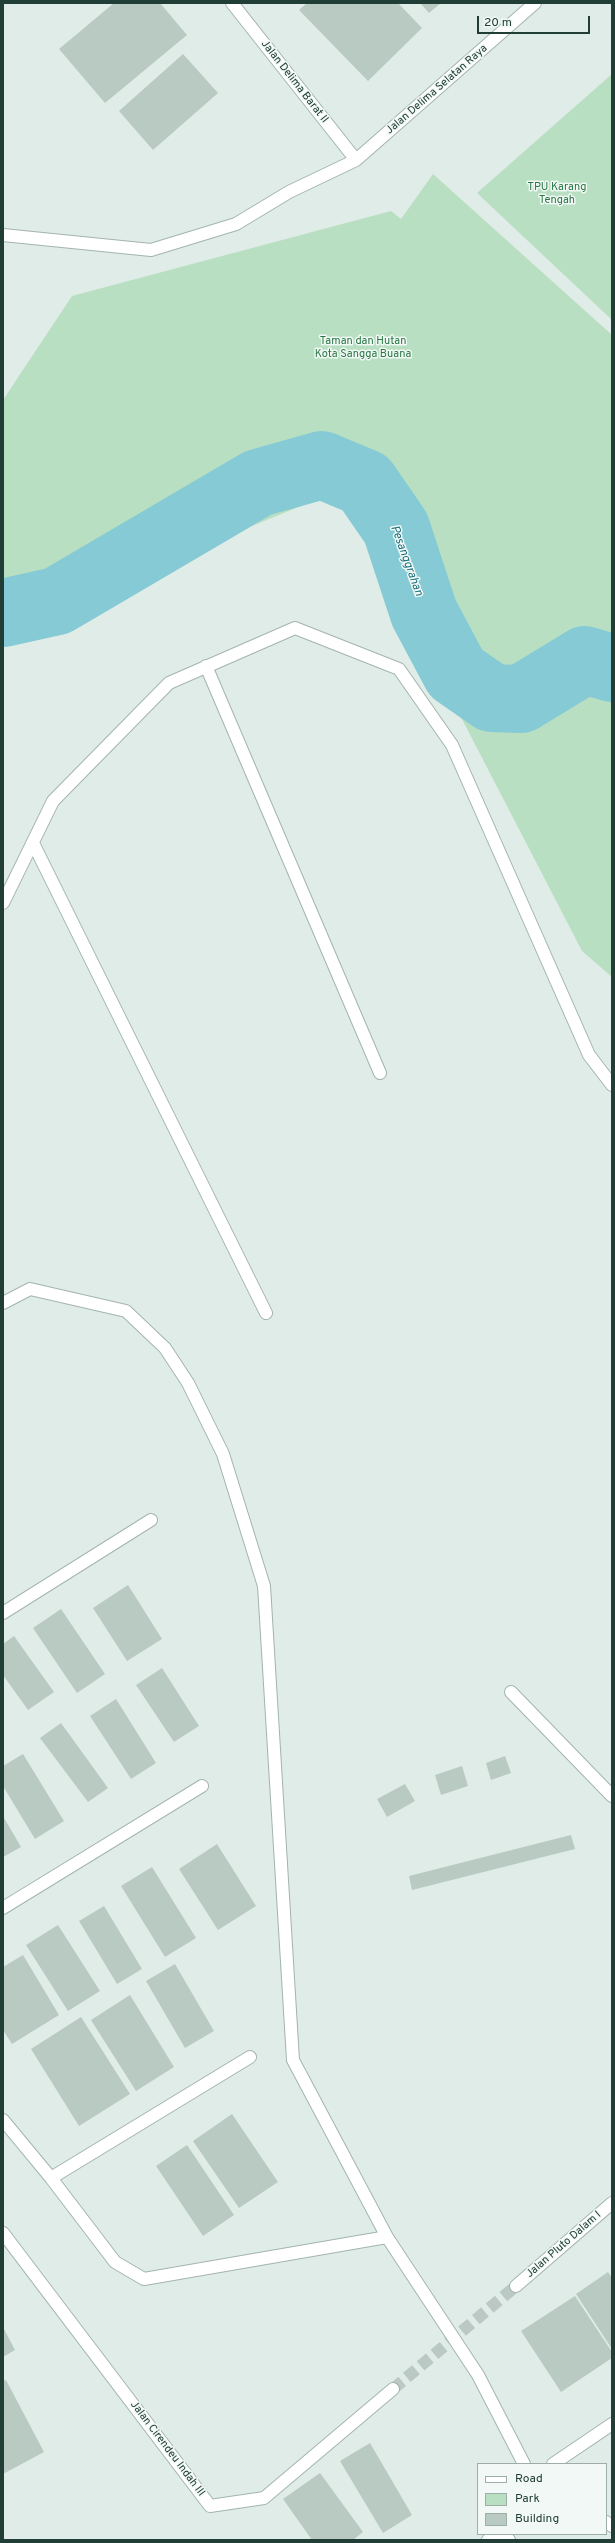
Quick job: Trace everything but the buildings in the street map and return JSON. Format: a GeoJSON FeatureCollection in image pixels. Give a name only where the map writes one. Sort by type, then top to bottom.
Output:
{"type":"FeatureCollection","features":[{"type":"Feature","properties":{"kind":"street","name":"Jalan Delima Barat II"},"geometry":{"type":"LineString","coordinates":[[232,3],[356,160]]}},
{"type":"Feature","properties":{"kind":"street","name":"Jalan Delima Selatan Raya"},"geometry":{"type":"LineString","coordinates":[[3,235],[151,250],[236,224],[288,192],[356,160],[535,3]]}},
{"type":"Feature","properties":{"kind":"street"},"geometry":{"type":"LineString","coordinates":[[3,903],[54,801],[169,683],[295,628],[399,669],[452,745],[589,1055],[612,1085]]}},
{"type":"Feature","properties":{"kind":"street"},"geometry":{"type":"LineString","coordinates":[[206,666],[380,1073]]}},
{"type":"Feature","properties":{"kind":"street"},"geometry":{"type":"LineString","coordinates":[[33,843],[266,1313]]}},
{"type":"Feature","properties":{"kind":"street"},"geometry":{"type":"LineString","coordinates":[[3,1303],[30,1289],[126,1311],[165,1348],[188,1383],[223,1454],[264,1586],[293,2060],[387,2237],[478,2374],[523,2463]]}},
{"type":"Feature","properties":{"kind":"street"},"geometry":{"type":"LineString","coordinates":[[3,1613],[151,1520]]}},
{"type":"Feature","properties":{"kind":"street"},"geometry":{"type":"LineString","coordinates":[[511,1692],[612,1796]]}},
{"type":"Feature","properties":{"kind":"street"},"geometry":{"type":"LineString","coordinates":[[3,1908],[202,1786]]}},
{"type":"Feature","properties":{"kind":"street"},"geometry":{"type":"LineString","coordinates":[[51,2178],[250,2057]]}},
{"type":"Feature","properties":{"kind":"street"},"geometry":{"type":"LineString","coordinates":[[3,2120],[51,2178],[115,2262],[144,2279],[387,2237]]}},
{"type":"Feature","properties":{"kind":"street","name":"Jalan Pluto Dalam I"},"geometry":{"type":"LineString","coordinates":[[516,2286],[612,2203]]}},
{"type":"Feature","properties":{"kind":"street","name":"Jalan Cirendeu Indah III"},"geometry":{"type":"LineString","coordinates":[[3,2233],[210,2506],[264,2498],[393,2389]]}},
{"type":"Feature","properties":{"kind":"street"},"geometry":{"type":"LineString","coordinates":[[554,2463],[612,2424]]}},
{"type":"Feature","properties":{"kind":"green space","name":"TPU Karang Tengah"},"geometry":{"type":"Polygon","coordinates":[[[612,74],[612,320],[477,193],[612,74]]]}},
{"type":"Feature","properties":{"kind":"green space","name":"Taman dan Hutan Kota Sangga Buana"},"geometry":{"type":"Polygon","coordinates":[[[433,174],[612,335],[612,977],[582,951],[343,489],[3,627],[3,400],[72,296],[391,211],[401,219],[433,174]]]}},
{"type":"Feature","properties":{"kind":"waterway","name":"Pesanggrahan"},"geometry":{"type":"LineString","coordinates":[[3,613],[57,601],[258,483],[322,465],[365,483],[396,528],[424,613],[456,673],[492,698],[521,699],[585,660],[612,668]]}},
{"type":"Feature","properties":{"kind":"tunnel"},"geometry":{"type":"LineString","coordinates":[[393,2389],[516,2286]]}}]}
